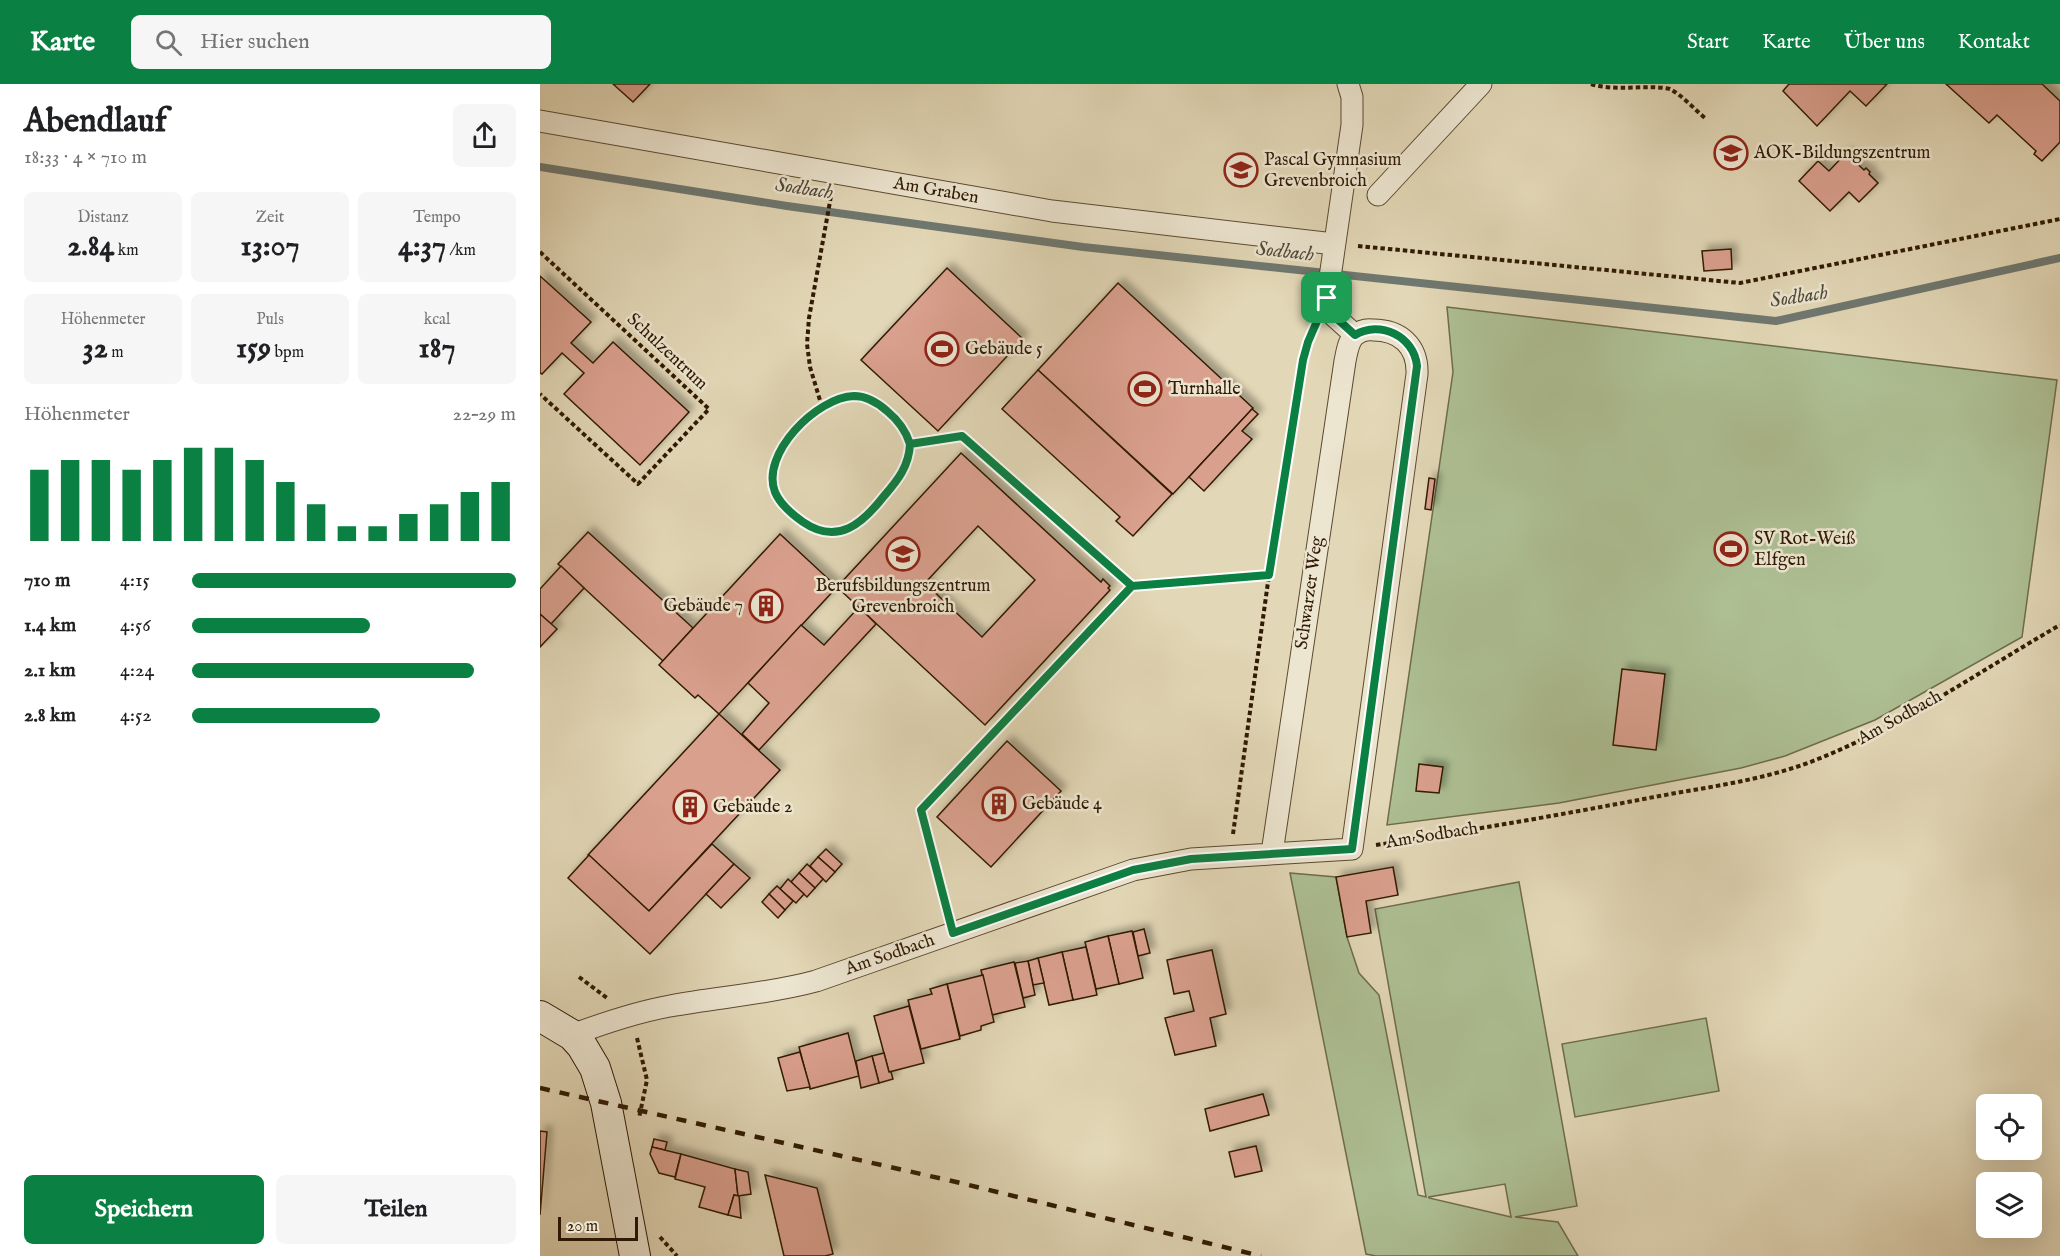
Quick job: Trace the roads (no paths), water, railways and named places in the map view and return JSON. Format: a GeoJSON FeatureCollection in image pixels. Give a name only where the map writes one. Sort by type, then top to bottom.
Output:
{"type":"FeatureCollection","features":[{"type":"Feature","properties":{"kind":"street"},"geometry":{"type":"LineString","coordinates":[[1348,84],[1352,97],[1352,125],[1327,298],[1334,316],[1355,335]]}},
{"type":"Feature","properties":{"kind":"street"},"geometry":{"type":"LineString","coordinates":[[1378,195],[1481,84]]}},
{"type":"Feature","properties":{"kind":"street","name":"Am Graben"},"geometry":{"type":"LineString","coordinates":[[540,121],[1052,211],[1334,244]]}},
{"type":"Feature","properties":{"kind":"street","name":"Am Sodbach"},"geometry":{"type":"LineString","coordinates":[[572,1035],[616,1019],[666,1006],[804,984],[1120,873],[1191,859],[1352,849],[1417,366],[1414,351],[1401,337],[1386,331],[1369,329],[1355,335]]}},
{"type":"Feature","properties":{"kind":"street","name":"Schwarzer Weg"},"geometry":{"type":"LineString","coordinates":[[1272,853],[1345,361],[1355,335]]}},
{"type":"Feature","properties":{"kind":"street"},"geometry":{"type":"LineString","coordinates":[[540,1016],[572,1035],[590,1059],[604,1094],[635,1256]]}},
{"type":"Feature","properties":{"kind":"waterway","name":"Sodbach"},"geometry":{"type":"LineString","coordinates":[[540,167],[787,206],[1083,247],[1776,321],[2060,258]]}},
{"type":"Feature","properties":{"kind":"railway"},"geometry":{"type":"LineString","coordinates":[[540,1088],[952,1181],[1261,1256]]}},
{"type":"Feature","properties":{"kind":"place","name":"AOK-Bildungszentrum"},"geometry":{"type":"Point","coordinates":[1731,153]}},
{"type":"Feature","properties":{"kind":"place","name":"Pascal Gymnasium Grevenbroich"},"geometry":{"type":"Point","coordinates":[1241,170]}},
{"type":"Feature","properties":{"kind":"place","name":"Gebäude 5"},"geometry":{"type":"Point","coordinates":[942,349]}},
{"type":"Feature","properties":{"kind":"place","name":"Turnhalle"},"geometry":{"type":"Point","coordinates":[1145,389]}},
{"type":"Feature","properties":{"kind":"place","name":"SV Rot-Weiß Elfgen"},"geometry":{"type":"Point","coordinates":[1731,549]}},
{"type":"Feature","properties":{"kind":"place","name":"Berufsbildungszentrum Grevenbroich"},"geometry":{"type":"Point","coordinates":[903,554]}},
{"type":"Feature","properties":{"kind":"place","name":"Gebäude 7"},"geometry":{"type":"Point","coordinates":[766,606]}},
{"type":"Feature","properties":{"kind":"place","name":"Gebäude 4"},"geometry":{"type":"Point","coordinates":[999,804]}},
{"type":"Feature","properties":{"kind":"place","name":"Gebäude 2"},"geometry":{"type":"Point","coordinates":[690,807]}}]}
